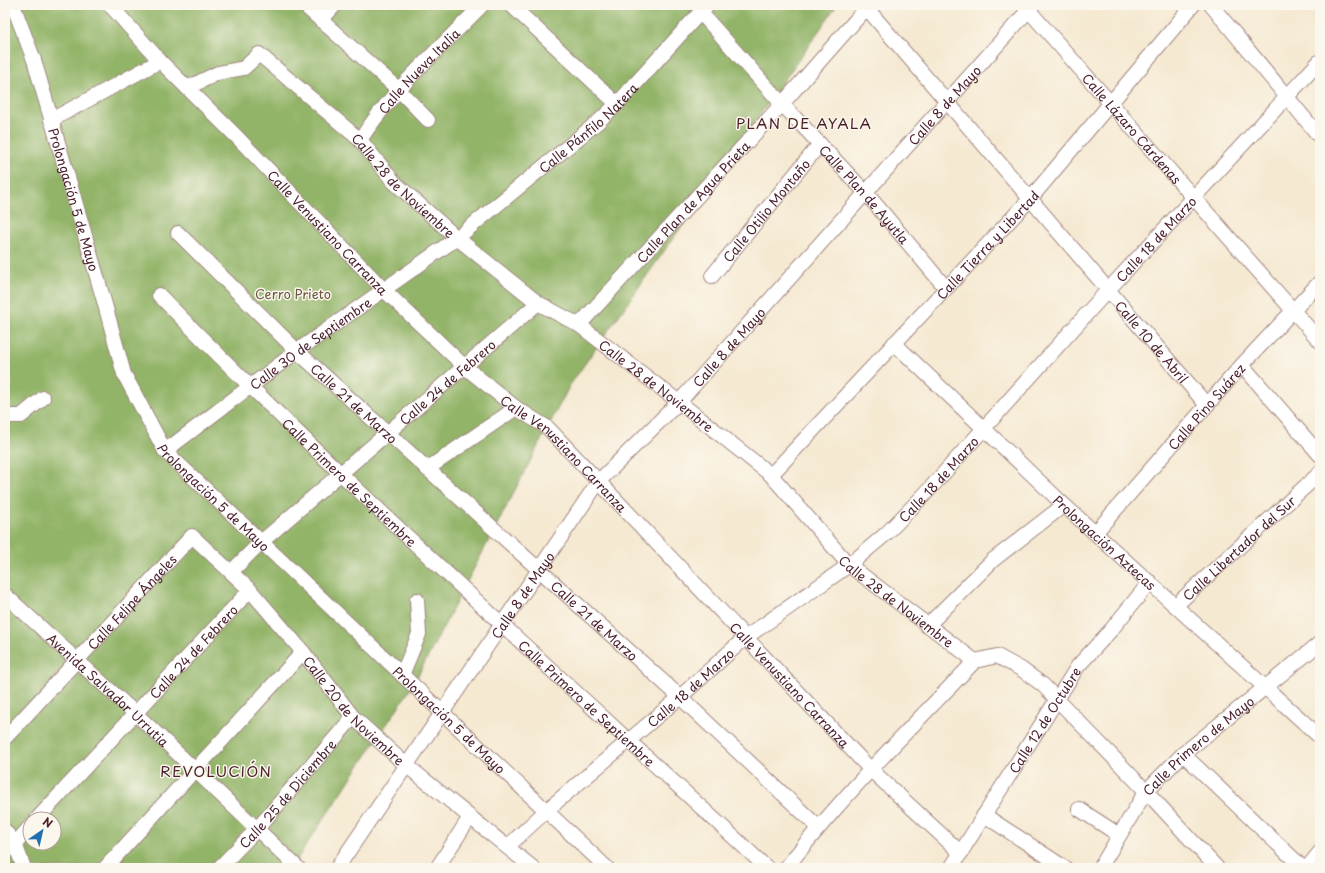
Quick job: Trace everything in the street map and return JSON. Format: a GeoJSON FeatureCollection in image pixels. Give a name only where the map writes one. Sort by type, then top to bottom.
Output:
{"type":"FeatureCollection","features":[{"type":"Feature","properties":{"kind":"street","name":"Prolongación 5 de Mayo"},"geometry":{"type":"LineString","coordinates":[[12,5],[34,60],[124,374],[165,451],[260,543],[547,810],[607,868]]}},
{"type":"Feature","properties":{"kind":"street","name":"Calle Venustiano Carranza"},"geometry":{"type":"LineString","coordinates":[[110,5],[160,61],[236,136],[384,290],[466,367],[516,408],[548,428],[870,769],[961,853]]}},
{"type":"Feature","properties":{"kind":"street"},"geometry":{"type":"LineString","coordinates":[[304,5],[322,19],[399,90],[428,120]]}},
{"type":"Feature","properties":{"kind":"street"},"geometry":{"type":"LineString","coordinates":[[322,19],[335,5]]}},
{"type":"Feature","properties":{"kind":"street","name":"Calle Nueva Italia"},"geometry":{"type":"LineString","coordinates":[[360,140],[374,119],[399,90],[482,5]]}},
{"type":"Feature","properties":{"kind":"street"},"geometry":{"type":"LineString","coordinates":[[511,5],[617,104]]}},
{"type":"Feature","properties":{"kind":"street","name":"Calle Tierra y Libertad"},"geometry":{"type":"LineString","coordinates":[[771,475],[1030,199],[1192,5]]}},
{"type":"Feature","properties":{"kind":"street"},"geometry":{"type":"LineString","coordinates":[[1211,5],[1320,137]]}},
{"type":"Feature","properties":{"kind":"street","name":"Calle 10 de Abril"},"geometry":{"type":"LineString","coordinates":[[867,6],[946,101],[1206,404]]}},
{"type":"Feature","properties":{"kind":"street","name":"Calle Plan de Agua Prieta"},"geometry":{"type":"LineString","coordinates":[[579,325],[782,104],[867,6]]}},
{"type":"Feature","properties":{"kind":"street","name":"Calle Lázaro Cárdenas"},"geometry":{"type":"LineString","coordinates":[[1029,7],[1109,103],[1320,341]]}},
{"type":"Feature","properties":{"kind":"street","name":"Calle 8 de Mayo"},"geometry":{"type":"LineString","coordinates":[[336,868],[599,481],[679,402],[866,193],[1029,7]]}},
{"type":"Feature","properties":{"kind":"street","name":"Calle Pánfilo Natera"},"geometry":{"type":"LineString","coordinates":[[457,238],[617,104],[704,9]]}},
{"type":"Feature","properties":{"kind":"street","name":"Calle Plan de Ayutla"},"geometry":{"type":"LineString","coordinates":[[704,9],[782,104],[866,193],[946,288]]}},
{"type":"Feature","properties":{"kind":"street","name":"Calle 28 de Noviembre"},"geometry":{"type":"LineString","coordinates":[[187,88],[218,74],[244,68],[259,54],[360,140],[394,182],[457,238],[538,304],[579,325],[771,475],[848,565],[975,661]]}},
{"type":"Feature","properties":{"kind":"street","name":"Calle 18 de Marzo"},"geometry":{"type":"LineString","coordinates":[[507,847],[547,810],[680,697],[745,638],[848,565],[887,533],[926,493],[1108,290],[1320,60]]}},
{"type":"Feature","properties":{"kind":"street"},"geometry":{"type":"LineString","coordinates":[[51,120],[160,61]]}},
{"type":"Feature","properties":{"kind":"street","name":"Calle Otilio Montaño"},"geometry":{"type":"LineString","coordinates":[[712,276],[820,144]]}},
{"type":"Feature","properties":{"kind":"street","name":"Calle 21 de Marzo"},"geometry":{"type":"LineString","coordinates":[[178,233],[297,351],[387,434],[680,697],[818,827]]}},
{"type":"Feature","properties":{"kind":"street","name":"Calle 30 de Septiembre"},"geometry":{"type":"LineString","coordinates":[[165,451],[297,351],[457,238]]}},
{"type":"Feature","properties":{"kind":"street","name":"Calle Pino Suárez"},"geometry":{"type":"LineString","coordinates":[[1096,532],[1206,404],[1320,282]]}},
{"type":"Feature","properties":{"kind":"street","name":"Calle Primero de Septiembre"},"geometry":{"type":"LineString","coordinates":[[159,295],[250,388],[340,474],[767,868]]}},
{"type":"Feature","properties":{"kind":"street","name":"Calle 24 de Febrero"},"geometry":{"type":"LineString","coordinates":[[231,572],[260,543],[538,304]]}},
{"type":"Feature","properties":{"kind":"street","name":"Prolongación Aztecas"},"geometry":{"type":"LineString","coordinates":[[894,343],[1064,505],[1096,532],[1320,737]]}},
{"type":"Feature","properties":{"kind":"street"},"geometry":{"type":"LineString","coordinates":[[1242,364],[1320,455]]}},
{"type":"Feature","properties":{"kind":"street"},"geometry":{"type":"LineString","coordinates":[[5,416],[21,416],[43,398]]}},
{"type":"Feature","properties":{"kind":"street"},"geometry":{"type":"LineString","coordinates":[[427,469],[516,408]]}},
{"type":"Feature","properties":{"kind":"street","name":"Calle Libertador del Sur"},"geometry":{"type":"LineString","coordinates":[[1176,605],[1320,473]]}},
{"type":"Feature","properties":{"kind":"street"},"geometry":{"type":"LineString","coordinates":[[927,626],[993,560],[1064,505]]}},
{"type":"Feature","properties":{"kind":"street","name":"Calle 20 de Noviembre"},"geometry":{"type":"LineString","coordinates":[[192,536],[250,590],[303,652],[353,717],[470,818],[533,868]]}},
{"type":"Feature","properties":{"kind":"street","name":"Calle Felipe Ángeles"},"geometry":{"type":"LineString","coordinates":[[5,738],[78,661],[192,536]]}},
{"type":"Feature","properties":{"kind":"street","name":"Calle 12 de Octubre"},"geometry":{"type":"LineString","coordinates":[[952,868],[1078,666],[1111,630],[1150,582]]}},
{"type":"Feature","properties":{"kind":"street","name":"Calle 24 de Febrero"},"geometry":{"type":"LineString","coordinates":[[44,811],[250,590]]}},
{"type":"Feature","properties":{"kind":"street","name":"Avenida Salvador Urrutia"},"geometry":{"type":"LineString","coordinates":[[5,595],[135,713],[298,868]]}},
{"type":"Feature","properties":{"kind":"street"},"geometry":{"type":"LineString","coordinates":[[402,675],[419,634],[417,600]]}},
{"type":"Feature","properties":{"kind":"street","name":"Calle Primero de Mayo"},"geometry":{"type":"LineString","coordinates":[[1100,868],[1146,791],[1182,754],[1264,686],[1320,643]]}},
{"type":"Feature","properties":{"kind":"street"},"geometry":{"type":"LineString","coordinates":[[105,868],[303,652]]}},
{"type":"Feature","properties":{"kind":"street"},"geometry":{"type":"LineString","coordinates":[[786,868],[818,827],[870,769],[975,661],[998,656],[1021,669],[1043,686],[1146,791],[1217,868]]}},
{"type":"Feature","properties":{"kind":"street","name":"Calle 25 de Diciembre"},"geometry":{"type":"LineString","coordinates":[[219,868],[257,829],[353,717]]}},
{"type":"Feature","properties":{"kind":"street"},"geometry":{"type":"LineString","coordinates":[[1182,754],[1303,868]]}},
{"type":"Feature","properties":{"kind":"street"},"geometry":{"type":"LineString","coordinates":[[1079,809],[1119,834]]}},
{"type":"Feature","properties":{"kind":"street"},"geometry":{"type":"LineString","coordinates":[[984,815],[1065,868]]}},
{"type":"Feature","properties":{"kind":"street"},"geometry":{"type":"LineString","coordinates":[[437,868],[470,818]]}},
{"type":"Feature","properties":{"kind":"street"},"geometry":{"type":"LineString","coordinates":[[5,831],[15,844],[24,868]]}},
{"type":"Feature","properties":{"kind":"street"},"geometry":{"type":"LineString","coordinates":[[15,844],[22,836]]}},
{"type":"Feature","properties":{"kind":"street"},"geometry":{"type":"LineString","coordinates":[[1307,868],[1320,852]]}},
{"type":"Feature","properties":{"kind":"green space","name":"Cerro Prieto"},"geometry":{"type":"Polygon","coordinates":[[[5,5],[837,5],[570,385],[413,685],[291,868],[5,868],[5,5]]]}},
{"type":"Feature","properties":{"kind":"district","name":"PLAN DE AYALA"},"geometry":{"type":"Point","coordinates":[804,122]}},
{"type":"Feature","properties":{"kind":"district","name":"REVOLUCIÓN"},"geometry":{"type":"Point","coordinates":[216,770]}}]}
